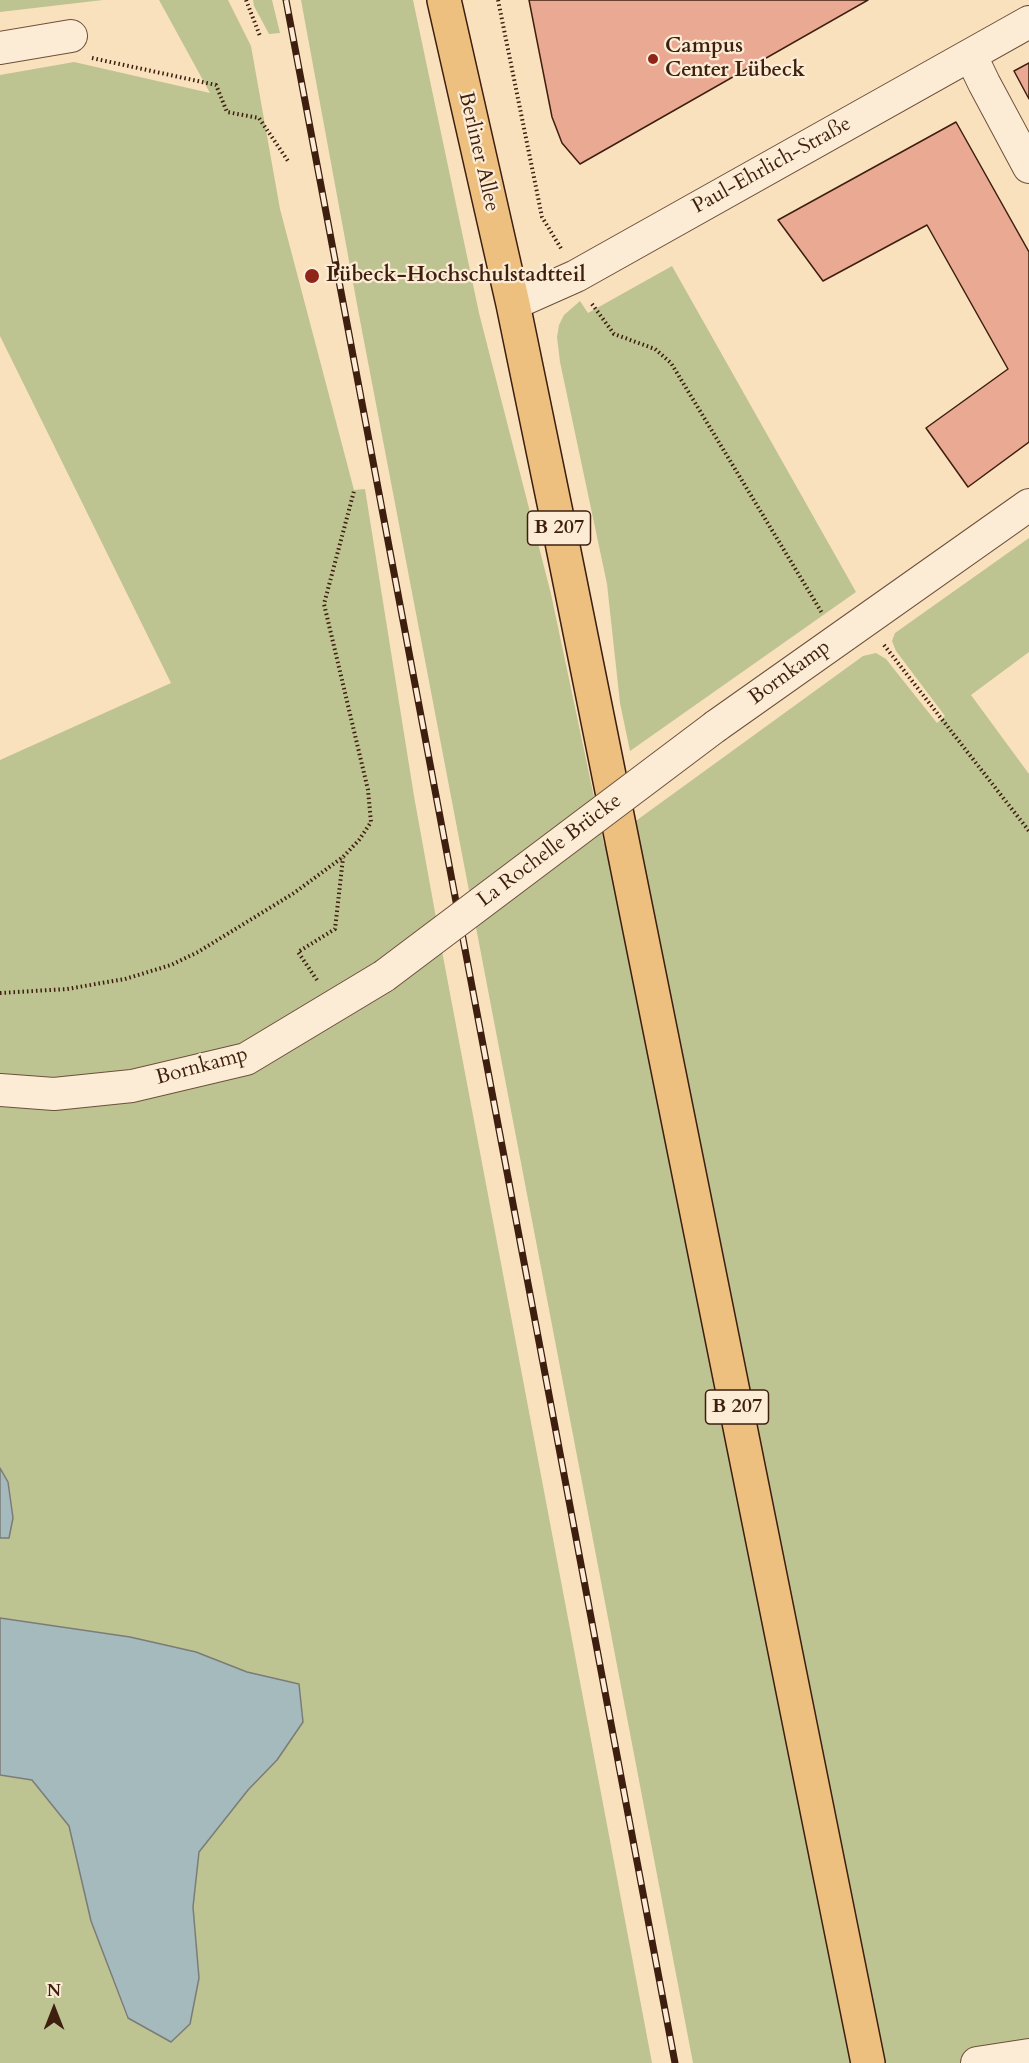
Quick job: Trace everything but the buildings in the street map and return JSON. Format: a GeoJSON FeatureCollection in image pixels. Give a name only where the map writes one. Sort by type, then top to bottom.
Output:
{"type":"FeatureCollection","features":[{"type":"Feature","properties":{"kind":"main road","name":"Berliner Allee"},"geometry":{"type":"LineString","coordinates":[[444,0],[513,304]]}},
{"type":"Feature","properties":{"kind":"main road","name":"B 207"},"geometry":{"type":"LineString","coordinates":[[513,304],[868,2063]]}},
{"type":"Feature","properties":{"kind":"street","name":"Paul-Ehrlich-Straße"},"geometry":{"type":"LineString","coordinates":[[513,304],[576,276],[1029,22]]}},
{"type":"Feature","properties":{"kind":"street"},"geometry":{"type":"LineString","coordinates":[[0,48],[70,36]]}},
{"type":"Feature","properties":{"kind":"street"},"geometry":{"type":"LineString","coordinates":[[971,56],[1029,167]]}},
{"type":"Feature","properties":{"kind":"street","name":"Bornkamp"},"geometry":{"type":"LineString","coordinates":[[716,726],[1029,505]]}},
{"type":"Feature","properties":{"kind":"street","name":"La Rochelle Brücke"},"geometry":{"type":"LineString","coordinates":[[384,976],[716,726]]}},
{"type":"Feature","properties":{"kind":"street","name":"Bornkamp"},"geometry":{"type":"LineString","coordinates":[[0,1090],[54,1094],[132,1086],[246,1059],[384,976]]}},
{"type":"Feature","properties":{"kind":"street"},"geometry":{"type":"LineString","coordinates":[[977,2063],[1029,2055]]}},
{"type":"Feature","properties":{"kind":"path"},"geometry":{"type":"LineString","coordinates":[[246,0],[260,36]]}},
{"type":"Feature","properties":{"kind":"path"},"geometry":{"type":"LineString","coordinates":[[498,0],[542,217],[591,302],[614,334],[655,349],[671,363],[838,639]]}},
{"type":"Feature","properties":{"kind":"path"},"geometry":{"type":"LineString","coordinates":[[70,36],[83,56],[216,86],[227,112],[259,118],[288,161]]}},
{"type":"Feature","properties":{"kind":"path"},"geometry":{"type":"LineString","coordinates":[[0,993],[67,989],[125,979],[171,965],[198,952],[294,893],[343,857],[371,822],[368,790],[324,604],[354,491]]}},
{"type":"Feature","properties":{"kind":"path"},"geometry":{"type":"LineString","coordinates":[[866,621],[1029,831]]}},
{"type":"Feature","properties":{"kind":"path"},"geometry":{"type":"LineString","coordinates":[[322,988],[298,952],[335,928],[343,857]]}},
{"type":"Feature","properties":{"kind":"green space"},"geometry":{"type":"Polygon","coordinates":[[[0,0],[103,0],[0,12],[0,0]]]}},
{"type":"Feature","properties":{"kind":"green space"},"geometry":{"type":"Polygon","coordinates":[[[159,0],[228,0],[251,46],[280,209],[354,490],[365,489],[414,796],[442,951],[652,2063],[0,2063],[0,1775],[32,1780],[69,1826],[91,1921],[127,2018],[190,2024],[199,1979],[193,1907],[199,1852],[248,1790],[277,1760],[299,1684],[247,1672],[130,1637],[0,1618],[0,760],[171,683],[0,336],[0,75],[74,62],[210,93],[159,0]]]}},
{"type":"Feature","properties":{"kind":"green space"},"geometry":{"type":"Polygon","coordinates":[[[253,0],[272,0],[280,33],[269,34],[253,0]]]}},
{"type":"Feature","properties":{"kind":"green space"},"geometry":{"type":"Polygon","coordinates":[[[301,0],[413,0],[479,313],[551,594],[604,844],[863,656],[876,653],[886,659],[937,723],[945,716],[896,651],[892,641],[895,633],[1029,538],[1029,652],[971,695],[1029,774],[1029,2063],[693,2063],[359,315],[301,0]]]}},
{"type":"Feature","properties":{"kind":"green space"},"geometry":{"type":"Polygon","coordinates":[[[672,266],[856,592],[630,751],[620,703],[607,584],[560,362],[557,337],[564,315],[580,301],[588,313],[672,266]]]}},
{"type":"Feature","properties":{"kind":"shaded area"},"geometry":{"type":"Polygon","coordinates":[[[0,1468],[8,1482],[13,1518],[9,1538],[0,1538],[0,1468]]]}},
{"type":"Feature","properties":{"kind":"shaded area"},"geometry":{"type":"Polygon","coordinates":[[[0,1618],[130,1637],[196,1652],[247,1672],[299,1684],[303,1722],[277,1760],[248,1790],[199,1852],[193,1907],[199,1978],[190,2024],[171,2042],[128,2018],[91,1921],[69,1826],[32,1780],[0,1775],[0,1618]]]}},
{"type":"Feature","properties":{"kind":"railway"},"geometry":{"type":"LineString","coordinates":[[286,0],[675,2063]]}},
{"type":"Feature","properties":{"kind":"place","name":"Campus Center Lübeck"},"geometry":{"type":"Point","coordinates":[653,59]}},
{"type":"Feature","properties":{"kind":"place","name":"Lübeck-Hochschulstadtteil"},"geometry":{"type":"Point","coordinates":[312,276]}}]}
